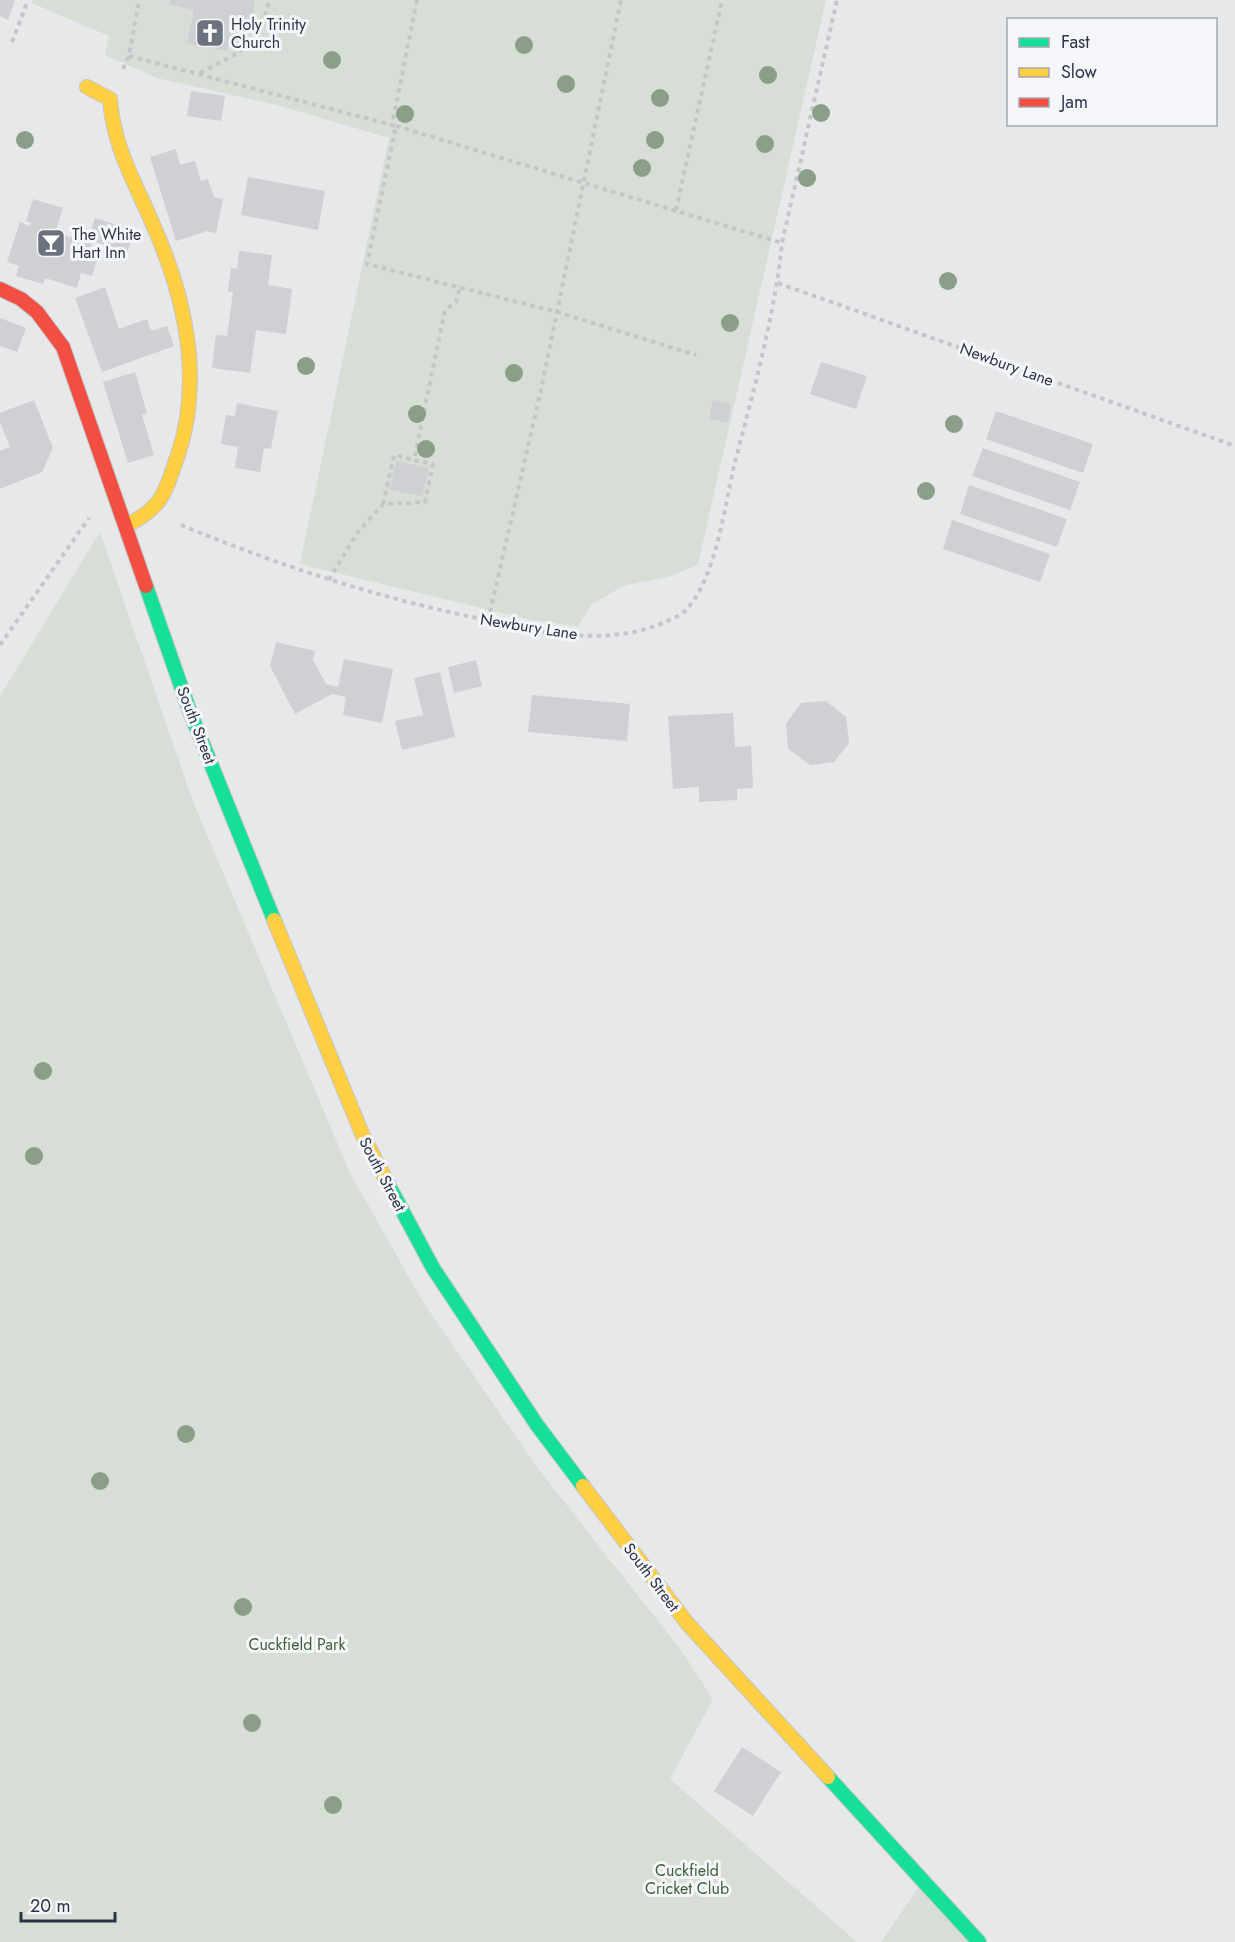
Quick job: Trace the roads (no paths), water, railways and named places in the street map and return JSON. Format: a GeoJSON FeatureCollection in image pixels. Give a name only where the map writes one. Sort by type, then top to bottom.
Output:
{"type":"FeatureCollection","features":[{"type":"Feature","properties":{"kind":"main road"},"geometry":{"type":"LineString","coordinates":[[87,87],[110,99],[111,125],[117,150],[173,271],[185,316],[190,360],[188,400],[182,441],[169,481],[150,513],[126,526]]}},
{"type":"Feature","properties":{"kind":"main road","name":"South Street"},"geometry":{"type":"LineString","coordinates":[[0,289],[23,298],[47,321],[63,347],[190,712],[363,1136],[433,1268],[537,1425],[687,1623],[979,1942]]}},
{"type":"Feature","properties":{"kind":"place","name":"Holy Trinity Church"},"geometry":{"type":"Point","coordinates":[210,33]}},
{"type":"Feature","properties":{"kind":"place","name":"The White Hart Inn"},"geometry":{"type":"Point","coordinates":[51,243]}},
{"type":"Feature","properties":{"kind":"park label","name":"Cuckfield Park"},"geometry":{"type":"Point","coordinates":[297,1644]}},
{"type":"Feature","properties":{"kind":"park label","name":"Cuckfield Cricket Club"},"geometry":{"type":"Point","coordinates":[687,1879]}}]}
